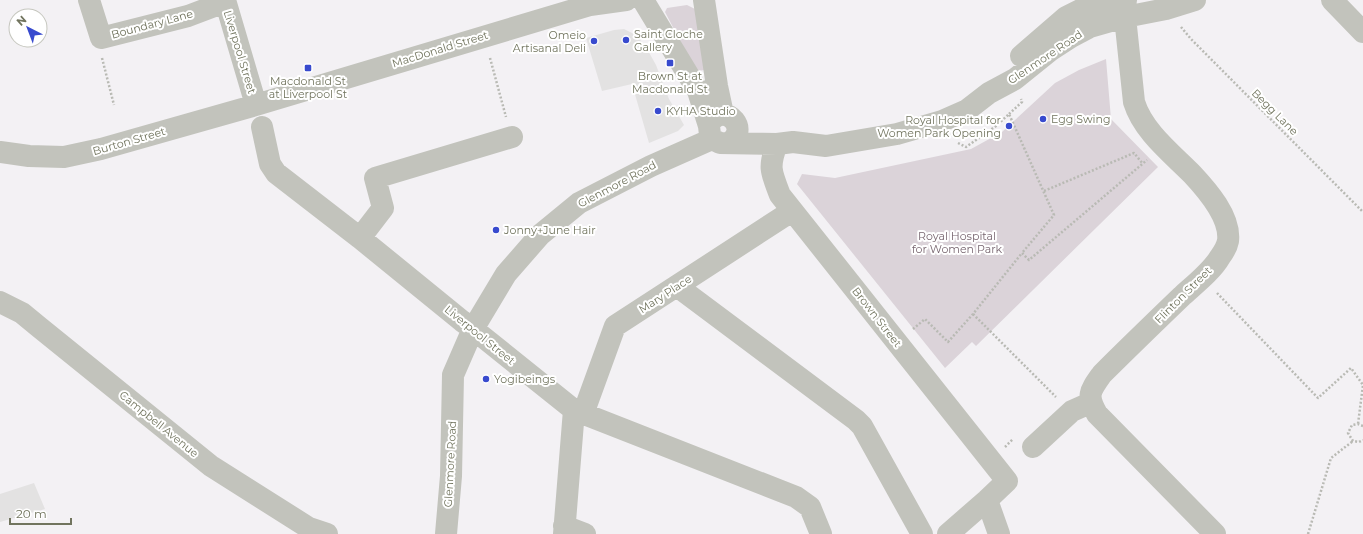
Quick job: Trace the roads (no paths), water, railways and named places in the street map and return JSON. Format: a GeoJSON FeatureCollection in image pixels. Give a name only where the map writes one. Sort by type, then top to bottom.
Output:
{"type":"FeatureCollection","features":[{"type":"Feature","properties":{"kind":"street","name":"Boundary Lane"},"geometry":{"type":"LineString","coordinates":[[89,0],[101,38],[188,16],[225,1]]}},
{"type":"Feature","properties":{"kind":"street","name":"MacDonald Street"},"geometry":{"type":"LineString","coordinates":[[256,105],[589,3],[626,0]]}},
{"type":"Feature","properties":{"kind":"street"},"geometry":{"type":"LineString","coordinates":[[643,0],[722,130]]}},
{"type":"Feature","properties":{"kind":"street"},"geometry":{"type":"LineString","coordinates":[[704,0],[722,130]]}},
{"type":"Feature","properties":{"kind":"street","name":"Glenmore Road"},"geometry":{"type":"LineString","coordinates":[[446,534],[451,476],[453,375],[473,329],[506,274],[540,235],[579,203],[722,130],[777,144],[793,142],[826,146],[898,134],[942,121],[967,110],[989,93],[1016,79],[1051,50],[1071,37],[1126,9],[1166,9],[1195,0]]}},
{"type":"Feature","properties":{"kind":"street"},"geometry":{"type":"LineString","coordinates":[[1332,0],[1363,31]]}},
{"type":"Feature","properties":{"kind":"street","name":"Liverpool Street"},"geometry":{"type":"LineString","coordinates":[[225,1],[256,105]]}},
{"type":"Feature","properties":{"kind":"street","name":"Flinton Street"},"geometry":{"type":"LineString","coordinates":[[1090,403],[1090,394],[1094,385],[1102,374],[1202,277],[1220,258],[1228,242],[1226,223],[1219,207],[1193,175],[1163,146],[1138,114],[1134,102],[1126,9]]}},
{"type":"Feature","properties":{"kind":"street","name":"Burton Street"},"geometry":{"type":"LineString","coordinates":[[0,152],[46,157],[64,157],[82,154],[256,105]]}},
{"type":"Feature","properties":{"kind":"street","name":"Liverpool Street"},"geometry":{"type":"LineString","coordinates":[[262,127],[270,164],[276,173],[578,412],[796,497],[810,507],[821,534]]}},
{"type":"Feature","properties":{"kind":"street"},"geometry":{"type":"LineString","coordinates":[[360,238],[383,208],[374,178],[512,137]]}},
{"type":"Feature","properties":{"kind":"street","name":"Brown Street"},"geometry":{"type":"LineString","coordinates":[[777,144],[770,165],[772,177],[780,195],[1007,481],[987,500]]}},
{"type":"Feature","properties":{"kind":"street","name":"Mary Place"},"geometry":{"type":"LineString","coordinates":[[564,530],[578,412],[615,326],[678,287],[792,211]]}},
{"type":"Feature","properties":{"kind":"street"},"geometry":{"type":"LineString","coordinates":[[678,287],[862,426],[922,534]]}},
{"type":"Feature","properties":{"kind":"street","name":"Campbell Avenue"},"geometry":{"type":"LineString","coordinates":[[0,302],[22,313],[211,466],[315,532]]}},
{"type":"Feature","properties":{"kind":"street"},"geometry":{"type":"LineString","coordinates":[[1033,447],[1072,411],[1090,403],[1097,414],[1215,534]]}},
{"type":"Feature","properties":{"kind":"street"},"geometry":{"type":"LineString","coordinates":[[948,534],[987,500],[999,534]]}},
{"type":"Feature","properties":{"kind":"street"},"geometry":{"type":"LineString","coordinates":[[564,530],[585,534]]}},
{"type":"Feature","properties":{"kind":"place","name":"Saint Cloche Gallery"},"geometry":{"type":"Point","coordinates":[626,40]}},
{"type":"Feature","properties":{"kind":"place","name":"Omeio Artisanal Deli"},"geometry":{"type":"Point","coordinates":[594,41]}},
{"type":"Feature","properties":{"kind":"place","name":"Brown St at Macdonald St"},"geometry":{"type":"Point","coordinates":[670,63]}},
{"type":"Feature","properties":{"kind":"place","name":"Macdonald St at Liverpool St"},"geometry":{"type":"Point","coordinates":[308,68]}},
{"type":"Feature","properties":{"kind":"place","name":"KYHA Studio"},"geometry":{"type":"Point","coordinates":[658,111]}},
{"type":"Feature","properties":{"kind":"place","name":"Egg Swing"},"geometry":{"type":"Point","coordinates":[1043,119]}},
{"type":"Feature","properties":{"kind":"place","name":"Royal Hospital for Women Park Opening"},"geometry":{"type":"Point","coordinates":[1009,126]}},
{"type":"Feature","properties":{"kind":"place","name":"Jonny+June Hair"},"geometry":{"type":"Point","coordinates":[496,230]}},
{"type":"Feature","properties":{"kind":"place","name":"Yogibeings"},"geometry":{"type":"Point","coordinates":[486,379]}},
{"type":"Feature","properties":{"kind":"park label","name":"Royal Hospital for Women Park"},"geometry":{"type":"Point","coordinates":[957,242]}}]}
